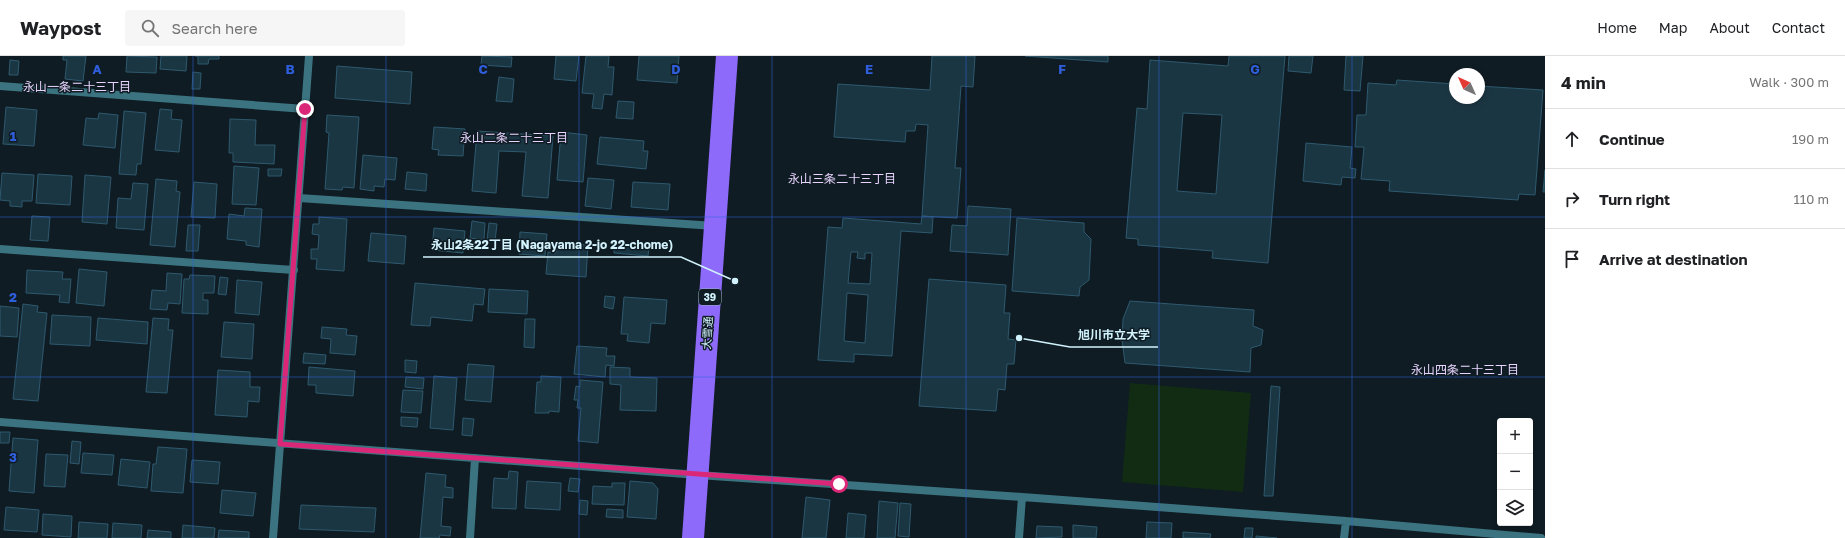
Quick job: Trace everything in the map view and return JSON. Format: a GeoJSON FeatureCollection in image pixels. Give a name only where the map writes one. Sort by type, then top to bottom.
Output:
{"type":"FeatureCollection","features":[{"type":"Feature","properties":{"kind":"highway","name":"大雪通"},"geometry":{"type":"LineString","coordinates":[[693,538],[727,56]]}},
{"type":"Feature","properties":{"kind":"street"},"geometry":{"type":"LineString","coordinates":[[273,538],[309,56]]}},
{"type":"Feature","properties":{"kind":"street"},"geometry":{"type":"LineString","coordinates":[[0,86],[305,109]]}},
{"type":"Feature","properties":{"kind":"street"},"geometry":{"type":"LineString","coordinates":[[299,198],[715,226]]}},
{"type":"Feature","properties":{"kind":"street"},"geometry":{"type":"LineString","coordinates":[[0,248],[294,270]]}},
{"type":"Feature","properties":{"kind":"street"},"geometry":{"type":"LineString","coordinates":[[0,422],[698,475],[1346,521],[1541,538]]}},
{"type":"Feature","properties":{"kind":"street"},"geometry":{"type":"LineString","coordinates":[[470,538],[475,458]]}},
{"type":"Feature","properties":{"kind":"street"},"geometry":{"type":"LineString","coordinates":[[1019,538],[1022,497]]}},
{"type":"Feature","properties":{"kind":"street"},"geometry":{"type":"LineString","coordinates":[[1344,538],[1346,521]]}},
{"type":"Feature","properties":{"kind":"green space"},"geometry":{"type":"Polygon","coordinates":[[[1130,383],[1251,393],[1243,492],[1122,482],[1130,383]]]}},
{"type":"Feature","properties":{"kind":"building"},"geometry":{"type":"Polygon","coordinates":[[[63,56],[86,56],[83,81],[65,79],[67,60],[63,60],[63,56]]]}},
{"type":"Feature","properties":{"kind":"building"},"geometry":{"type":"Polygon","coordinates":[[[127,56],[157,57],[156,73],[126,72],[127,56]]]}},
{"type":"Feature","properties":{"kind":"building"},"geometry":{"type":"Polygon","coordinates":[[[161,56],[187,56],[186,71],[160,69],[161,56]]]}},
{"type":"Feature","properties":{"kind":"building"},"geometry":{"type":"Polygon","coordinates":[[[198,56],[219,56],[219,59],[209,59],[208,64],[198,64],[198,56]]]}},
{"type":"Feature","properties":{"kind":"building"},"geometry":{"type":"Polygon","coordinates":[[[482,56],[512,57],[511,67],[481,65],[482,56]]]}},
{"type":"Feature","properties":{"kind":"building"},"geometry":{"type":"Polygon","coordinates":[[[556,56],[579,56],[576,81],[554,79],[556,56]]]}},
{"type":"Feature","properties":{"kind":"building"},"geometry":{"type":"Polygon","coordinates":[[[586,56],[609,56],[608,67],[614,67],[612,95],[604,94],[602,109],[592,108],[594,94],[582,93],[586,56]]]}},
{"type":"Feature","properties":{"kind":"building"},"geometry":{"type":"Polygon","coordinates":[[[639,56],[679,56],[677,83],[637,80],[639,56]]]}},
{"type":"Feature","properties":{"kind":"building"},"geometry":{"type":"Polygon","coordinates":[[[932,56],[975,56],[973,87],[961,86],[955,168],[961,168],[957,218],[922,216],[928,125],[916,124],[915,131],[906,131],[905,142],[834,137],[838,84],[930,90],[932,56]]]}},
{"type":"Feature","properties":{"kind":"building"},"geometry":{"type":"Polygon","coordinates":[[[1025,56],[1108,56],[1108,62],[1025,56]]]}},
{"type":"Feature","properties":{"kind":"building"},"geometry":{"type":"Polygon","coordinates":[[[1229,56],[1285,56],[1268,263],[1212,258],[1213,251],[1138,245],[1138,239],[1126,238],[1137,108],[1147,109],[1150,60],[1228,66],[1229,56]],[[1183,113],[1177,191],[1216,194],[1222,115],[1183,113]]]}},
{"type":"Feature","properties":{"kind":"building"},"geometry":{"type":"Polygon","coordinates":[[[1289,56],[1313,56],[1311,73],[1288,71],[1289,56]]]}},
{"type":"Feature","properties":{"kind":"building"},"geometry":{"type":"Polygon","coordinates":[[[1346,56],[1363,56],[1360,91],[1344,90],[1346,56]]]}},
{"type":"Feature","properties":{"kind":"building"},"geometry":{"type":"Polygon","coordinates":[[[10,60],[19,61],[18,75],[9,75],[10,60]]]}},
{"type":"Feature","properties":{"kind":"building"},"geometry":{"type":"Polygon","coordinates":[[[337,66],[412,72],[410,104],[335,98],[337,66]]]}},
{"type":"Feature","properties":{"kind":"building"},"geometry":{"type":"Polygon","coordinates":[[[193,72],[201,73],[200,89],[192,89],[193,72]]]}},
{"type":"Feature","properties":{"kind":"building"},"geometry":{"type":"Polygon","coordinates":[[[499,77],[514,79],[512,102],[496,101],[499,77]]]}},
{"type":"Feature","properties":{"kind":"building"},"geometry":{"type":"Polygon","coordinates":[[[1397,80],[1449,84],[1449,104],[1485,104],[1485,86],[1543,90],[1535,195],[1519,194],[1518,200],[1389,191],[1390,181],[1361,179],[1364,147],[1355,147],[1357,115],[1366,115],[1368,83],[1396,85],[1397,80]]]}},
{"type":"Feature","properties":{"kind":"building"},"geometry":{"type":"Polygon","coordinates":[[[618,101],[634,102],[633,119],[616,118],[618,101]]]}},
{"type":"Feature","properties":{"kind":"building"},"geometry":{"type":"Polygon","coordinates":[[[6,107],[37,110],[34,146],[3,144],[6,107]]]}},
{"type":"Feature","properties":{"kind":"building"},"geometry":{"type":"Polygon","coordinates":[[[160,109],[172,110],[171,119],[182,120],[179,152],[155,150],[160,109]]]}},
{"type":"Feature","properties":{"kind":"building"},"geometry":{"type":"Polygon","coordinates":[[[124,111],[146,113],[141,164],[137,164],[136,175],[119,174],[124,111]]]}},
{"type":"Feature","properties":{"kind":"building"},"geometry":{"type":"Polygon","coordinates":[[[99,113],[118,115],[115,148],[83,145],[86,118],[98,119],[99,113]]]}},
{"type":"Feature","properties":{"kind":"building"},"geometry":{"type":"Polygon","coordinates":[[[327,115],[359,117],[354,188],[343,187],[342,190],[325,189],[329,133],[326,132],[327,115]]]}},
{"type":"Feature","properties":{"kind":"building"},"geometry":{"type":"Polygon","coordinates":[[[230,119],[256,120],[255,145],[275,145],[274,164],[233,162],[233,153],[229,153],[230,119]]]}},
{"type":"Feature","properties":{"kind":"building"},"geometry":{"type":"Polygon","coordinates":[[[434,127],[465,129],[463,156],[438,155],[439,150],[432,149],[434,127]]]}},
{"type":"Feature","properties":{"kind":"building"},"geometry":{"type":"Polygon","coordinates":[[[477,131],[553,136],[548,198],[522,196],[526,152],[499,151],[496,193],[472,191],[477,131]]]}},
{"type":"Feature","properties":{"kind":"building"},"geometry":{"type":"Polygon","coordinates":[[[561,132],[587,135],[583,182],[557,180],[561,132]]]}},
{"type":"Feature","properties":{"kind":"building"},"geometry":{"type":"Polygon","coordinates":[[[600,137],[644,141],[643,151],[648,151],[646,169],[597,164],[600,137]]]}},
{"type":"Feature","properties":{"kind":"building"},"geometry":{"type":"Polygon","coordinates":[[[1306,143],[1352,147],[1350,168],[1356,169],[1355,178],[1342,177],[1341,185],[1303,181],[1306,143]]]}},
{"type":"Feature","properties":{"kind":"building"},"geometry":{"type":"Polygon","coordinates":[[[363,155],[397,158],[395,180],[385,179],[384,187],[374,186],[374,191],[360,189],[363,155]]]}},
{"type":"Feature","properties":{"kind":"building"},"geometry":{"type":"Polygon","coordinates":[[[234,166],[259,168],[256,205],[232,204],[234,166]]]}},
{"type":"Feature","properties":{"kind":"building"},"geometry":{"type":"Polygon","coordinates":[[[268,169],[282,169],[281,176],[268,176],[268,169]]]}},
{"type":"Feature","properties":{"kind":"building"},"geometry":{"type":"Polygon","coordinates":[[[1545,170],[1545,192],[1543,192],[1545,170]]]}},
{"type":"Feature","properties":{"kind":"building"},"geometry":{"type":"Polygon","coordinates":[[[407,172],[427,174],[426,191],[405,189],[407,172]]]}},
{"type":"Feature","properties":{"kind":"building"},"geometry":{"type":"Polygon","coordinates":[[[2,173],[34,175],[32,201],[22,201],[22,207],[10,206],[10,201],[0,200],[2,173]]]}},
{"type":"Feature","properties":{"kind":"building"},"geometry":{"type":"Polygon","coordinates":[[[38,174],[72,176],[70,205],[36,203],[38,174]]]}},
{"type":"Feature","properties":{"kind":"building"},"geometry":{"type":"Polygon","coordinates":[[[85,175],[111,177],[107,224],[82,222],[85,175]]]}},
{"type":"Feature","properties":{"kind":"building"},"geometry":{"type":"Polygon","coordinates":[[[588,178],[614,180],[611,209],[585,206],[588,178]]]}},
{"type":"Feature","properties":{"kind":"building"},"geometry":{"type":"Polygon","coordinates":[[[156,179],[177,181],[176,191],[180,192],[175,247],[150,245],[156,179]]]}},
{"type":"Feature","properties":{"kind":"building"},"geometry":{"type":"Polygon","coordinates":[[[194,182],[217,184],[215,218],[191,217],[194,182]]]}},
{"type":"Feature","properties":{"kind":"building"},"geometry":{"type":"Polygon","coordinates":[[[633,182],[670,184],[668,210],[631,207],[633,182]]]}},
{"type":"Feature","properties":{"kind":"building"},"geometry":{"type":"Polygon","coordinates":[[[133,183],[148,184],[144,230],[116,228],[118,198],[131,199],[133,183]]]}},
{"type":"Feature","properties":{"kind":"building"},"geometry":{"type":"Polygon","coordinates":[[[968,206],[1011,209],[1008,255],[950,251],[952,225],[967,226],[968,206]]]}},
{"type":"Feature","properties":{"kind":"building"},"geometry":{"type":"Polygon","coordinates":[[[245,208],[262,209],[259,247],[246,245],[246,241],[227,239],[229,214],[244,216],[245,208]]]}},
{"type":"Feature","properties":{"kind":"building"},"geometry":{"type":"Polygon","coordinates":[[[32,216],[50,217],[48,241],[30,240],[32,216]]]}},
{"type":"Feature","properties":{"kind":"building"},"geometry":{"type":"Polygon","coordinates":[[[922,216],[933,217],[932,233],[901,231],[892,356],[854,354],[854,362],[818,360],[828,227],[842,228],[843,218],[921,224],[922,216]],[[851,252],[848,283],[870,284],[872,253],[865,253],[865,259],[857,258],[858,252],[851,252]],[[847,293],[844,341],[865,343],[868,295],[847,293]]]}},
{"type":"Feature","properties":{"kind":"building"},"geometry":{"type":"Polygon","coordinates":[[[319,217],[347,219],[344,271],[316,269],[317,259],[311,259],[311,249],[318,249],[319,235],[312,234],[313,224],[319,224],[319,217]]]}},
{"type":"Feature","properties":{"kind":"building"},"geometry":{"type":"Polygon","coordinates":[[[1017,218],[1084,223],[1084,232],[1091,239],[1089,280],[1080,287],[1079,296],[1012,291],[1017,218]]]}},
{"type":"Feature","properties":{"kind":"building"},"geometry":{"type":"Polygon","coordinates":[[[472,221],[485,223],[484,240],[470,238],[472,221]]]}},
{"type":"Feature","properties":{"kind":"building"},"geometry":{"type":"Polygon","coordinates":[[[489,223],[497,224],[495,241],[487,240],[489,223]]]}},
{"type":"Feature","properties":{"kind":"building"},"geometry":{"type":"Polygon","coordinates":[[[188,225],[200,225],[198,251],[186,251],[188,225]]]}},
{"type":"Feature","properties":{"kind":"building"},"geometry":{"type":"Polygon","coordinates":[[[434,228],[465,231],[463,253],[432,250],[434,228]]]}},
{"type":"Feature","properties":{"kind":"building"},"geometry":{"type":"Polygon","coordinates":[[[520,232],[547,234],[545,256],[519,254],[520,232]]]}},
{"type":"Feature","properties":{"kind":"building"},"geometry":{"type":"Polygon","coordinates":[[[371,233],[406,236],[404,264],[368,261],[371,233]]]}},
{"type":"Feature","properties":{"kind":"building"},"geometry":{"type":"Polygon","coordinates":[[[556,243],[588,245],[586,277],[546,274],[548,252],[556,253],[556,243]]]}},
{"type":"Feature","properties":{"kind":"building"},"geometry":{"type":"Polygon","coordinates":[[[614,244],[649,247],[648,256],[614,253],[614,244]]]}},
{"type":"Feature","properties":{"kind":"building"},"geometry":{"type":"Polygon","coordinates":[[[79,269],[107,272],[104,306],[76,303],[79,269]]]}},
{"type":"Feature","properties":{"kind":"building"},"geometry":{"type":"Polygon","coordinates":[[[27,270],[63,272],[62,279],[71,279],[69,303],[59,302],[60,295],[26,293],[27,270]]]}},
{"type":"Feature","properties":{"kind":"building"},"geometry":{"type":"Polygon","coordinates":[[[167,273],[182,274],[180,304],[168,303],[167,310],[150,309],[152,290],[166,291],[167,273]]]}},
{"type":"Feature","properties":{"kind":"building"},"geometry":{"type":"Polygon","coordinates":[[[190,275],[215,276],[214,293],[203,293],[203,300],[208,300],[208,314],[182,313],[184,279],[189,279],[190,275]]]}},
{"type":"Feature","properties":{"kind":"building"},"geometry":{"type":"Polygon","coordinates":[[[220,277],[228,278],[226,295],[218,294],[220,277]]]}},
{"type":"Feature","properties":{"kind":"building"},"geometry":{"type":"Polygon","coordinates":[[[929,279],[1006,285],[1004,313],[1010,313],[1008,339],[1016,340],[1014,364],[1007,364],[1005,390],[998,389],[996,411],[919,406],[929,279]]]}},
{"type":"Feature","properties":{"kind":"building"},"geometry":{"type":"Polygon","coordinates":[[[237,280],[262,282],[259,315],[235,313],[237,280]]]}},
{"type":"Feature","properties":{"kind":"building"},"geometry":{"type":"Polygon","coordinates":[[[415,283],[485,289],[483,305],[474,304],[472,321],[431,317],[430,326],[411,325],[415,283]]]}},
{"type":"Feature","properties":{"kind":"building"},"geometry":{"type":"Polygon","coordinates":[[[489,289],[528,291],[527,314],[488,312],[489,289]]]}},
{"type":"Feature","properties":{"kind":"building"},"geometry":{"type":"Polygon","coordinates":[[[605,296],[615,297],[613,309],[604,307],[605,296]]]}},
{"type":"Feature","properties":{"kind":"building"},"geometry":{"type":"Polygon","coordinates":[[[624,297],[667,300],[665,324],[651,323],[649,343],[627,341],[628,334],[621,334],[624,297]]]}},
{"type":"Feature","properties":{"kind":"building"},"geometry":{"type":"Polygon","coordinates":[[[1130,301],[1254,310],[1253,326],[1263,330],[1261,345],[1251,348],[1250,372],[1125,363],[1122,340],[1123,319],[1130,301]]]}},
{"type":"Feature","properties":{"kind":"building"},"geometry":{"type":"Polygon","coordinates":[[[23,304],[38,306],[37,312],[47,313],[38,401],[13,399],[23,304]]]}},
{"type":"Feature","properties":{"kind":"building"},"geometry":{"type":"Polygon","coordinates":[[[0,306],[19,308],[17,337],[0,336],[0,306]]]}},
{"type":"Feature","properties":{"kind":"building"},"geometry":{"type":"Polygon","coordinates":[[[52,315],[91,317],[90,346],[50,344],[52,315]]]}},
{"type":"Feature","properties":{"kind":"building"},"geometry":{"type":"Polygon","coordinates":[[[98,318],[148,322],[147,344],[96,340],[98,318]]]}},
{"type":"Feature","properties":{"kind":"building"},"geometry":{"type":"Polygon","coordinates":[[[153,318],[169,319],[168,330],[173,330],[167,393],[146,392],[153,318]]]}},
{"type":"Feature","properties":{"kind":"building"},"geometry":{"type":"Polygon","coordinates":[[[525,319],[535,319],[534,348],[524,347],[525,319]]]}},
{"type":"Feature","properties":{"kind":"building"},"geometry":{"type":"Polygon","coordinates":[[[224,322],[254,324],[252,359],[221,357],[224,322]]]}},
{"type":"Feature","properties":{"kind":"building"},"geometry":{"type":"Polygon","coordinates":[[[322,327],[347,329],[346,335],[357,336],[355,355],[330,353],[331,339],[321,338],[322,327]]]}},
{"type":"Feature","properties":{"kind":"building"},"geometry":{"type":"Polygon","coordinates":[[[577,346],[607,348],[606,356],[615,356],[614,366],[606,365],[605,377],[574,374],[577,346]]]}},
{"type":"Feature","properties":{"kind":"building"},"geometry":{"type":"Polygon","coordinates":[[[304,353],[326,355],[325,364],[303,363],[304,353]]]}},
{"type":"Feature","properties":{"kind":"building"},"geometry":{"type":"Polygon","coordinates":[[[405,360],[417,361],[416,373],[405,372],[405,360]]]}},
{"type":"Feature","properties":{"kind":"building"},"geometry":{"type":"Polygon","coordinates":[[[468,364],[494,366],[491,402],[465,400],[468,364]]]}},
{"type":"Feature","properties":{"kind":"building"},"geometry":{"type":"Polygon","coordinates":[[[309,367],[355,371],[353,396],[316,393],[316,385],[308,385],[309,367]]]}},
{"type":"Feature","properties":{"kind":"building"},"geometry":{"type":"Polygon","coordinates":[[[610,367],[630,368],[630,377],[657,378],[656,411],[620,410],[621,385],[610,384],[610,367]]]}},
{"type":"Feature","properties":{"kind":"building"},"geometry":{"type":"Polygon","coordinates":[[[218,370],[250,372],[250,387],[260,387],[259,402],[248,401],[247,417],[215,415],[218,370]]]}},
{"type":"Feature","properties":{"kind":"building"},"geometry":{"type":"Polygon","coordinates":[[[434,376],[457,378],[453,430],[430,428],[434,376]]]}},
{"type":"Feature","properties":{"kind":"building"},"geometry":{"type":"Polygon","coordinates":[[[541,376],[561,377],[559,412],[549,411],[549,413],[535,413],[537,382],[541,382],[541,376]]]}},
{"type":"Feature","properties":{"kind":"building"},"geometry":{"type":"Polygon","coordinates":[[[406,377],[424,378],[423,389],[405,387],[406,377]]]}},
{"type":"Feature","properties":{"kind":"building"},"geometry":{"type":"Polygon","coordinates":[[[580,380],[603,382],[598,443],[578,441],[581,408],[577,408],[578,400],[574,400],[576,386],[580,387],[580,380]]]}},
{"type":"Feature","properties":{"kind":"building"},"geometry":{"type":"Polygon","coordinates":[[[1271,386],[1280,387],[1273,496],[1264,496],[1271,386]]]}},
{"type":"Feature","properties":{"kind":"building"},"geometry":{"type":"Polygon","coordinates":[[[403,390],[423,391],[421,413],[401,412],[403,390]]]}},
{"type":"Feature","properties":{"kind":"building"},"geometry":{"type":"Polygon","coordinates":[[[401,417],[418,418],[417,427],[401,426],[401,417]]]}},
{"type":"Feature","properties":{"kind":"building"},"geometry":{"type":"Polygon","coordinates":[[[463,418],[474,419],[472,436],[462,435],[463,418]]]}},
{"type":"Feature","properties":{"kind":"building"},"geometry":{"type":"Polygon","coordinates":[[[0,432],[10,432],[9,443],[0,443],[0,432]]]}},
{"type":"Feature","properties":{"kind":"building"},"geometry":{"type":"Polygon","coordinates":[[[13,438],[38,440],[34,493],[9,491],[13,438]]]}},
{"type":"Feature","properties":{"kind":"building"},"geometry":{"type":"Polygon","coordinates":[[[72,441],[81,442],[79,464],[70,463],[72,441]]]}},
{"type":"Feature","properties":{"kind":"building"},"geometry":{"type":"Polygon","coordinates":[[[158,447],[187,449],[183,493],[151,491],[153,464],[156,464],[158,447]]]}},
{"type":"Feature","properties":{"kind":"building"},"geometry":{"type":"Polygon","coordinates":[[[83,453],[114,455],[112,475],[81,473],[83,453]]]}},
{"type":"Feature","properties":{"kind":"building"},"geometry":{"type":"Polygon","coordinates":[[[46,454],[68,455],[65,487],[44,486],[46,454]]]}},
{"type":"Feature","properties":{"kind":"building"},"geometry":{"type":"Polygon","coordinates":[[[121,459],[150,462],[147,488],[118,485],[121,459]]]}},
{"type":"Feature","properties":{"kind":"building"},"geometry":{"type":"Polygon","coordinates":[[[192,460],[220,462],[218,484],[190,482],[192,460]]]}},
{"type":"Feature","properties":{"kind":"building"},"geometry":{"type":"Polygon","coordinates":[[[509,471],[518,472],[516,509],[492,508],[494,478],[508,479],[509,471]]]}},
{"type":"Feature","properties":{"kind":"building"},"geometry":{"type":"Polygon","coordinates":[[[426,473],[446,475],[445,487],[453,488],[453,498],[443,497],[441,526],[451,527],[450,536],[440,535],[439,538],[420,538],[426,473]]]}},
{"type":"Feature","properties":{"kind":"building"},"geometry":{"type":"Polygon","coordinates":[[[570,478],[580,479],[578,492],[568,491],[570,478]]]}},
{"type":"Feature","properties":{"kind":"building"},"geometry":{"type":"Polygon","coordinates":[[[527,481],[561,483],[560,510],[525,508],[527,481]]]}},
{"type":"Feature","properties":{"kind":"building"},"geometry":{"type":"Polygon","coordinates":[[[630,481],[653,483],[658,489],[656,519],[627,517],[630,481]]]}},
{"type":"Feature","properties":{"kind":"building"},"geometry":{"type":"Polygon","coordinates":[[[612,483],[625,483],[624,505],[592,504],[593,486],[612,487],[612,483]]]}},
{"type":"Feature","properties":{"kind":"building"},"geometry":{"type":"Polygon","coordinates":[[[222,490],[256,493],[253,516],[220,513],[222,490]]]}},
{"type":"Feature","properties":{"kind":"building"},"geometry":{"type":"Polygon","coordinates":[[[806,497],[830,500],[826,538],[802,538],[806,497]]]}},
{"type":"Feature","properties":{"kind":"building"},"geometry":{"type":"Polygon","coordinates":[[[580,500],[588,501],[587,515],[579,514],[580,500]]]}},
{"type":"Feature","properties":{"kind":"building"},"geometry":{"type":"Polygon","coordinates":[[[879,501],[898,503],[895,538],[877,538],[879,501]]]}},
{"type":"Feature","properties":{"kind":"building"},"geometry":{"type":"Polygon","coordinates":[[[900,503],[911,504],[909,537],[898,536],[900,503]]]}},
{"type":"Feature","properties":{"kind":"building"},"geometry":{"type":"Polygon","coordinates":[[[301,505],[376,508],[374,532],[299,529],[301,505]]]}},
{"type":"Feature","properties":{"kind":"building"},"geometry":{"type":"Polygon","coordinates":[[[6,507],[39,510],[37,532],[4,530],[6,507]]]}},
{"type":"Feature","properties":{"kind":"building"},"geometry":{"type":"Polygon","coordinates":[[[607,509],[623,510],[623,518],[606,517],[607,509]]]}},
{"type":"Feature","properties":{"kind":"building"},"geometry":{"type":"Polygon","coordinates":[[[848,513],[866,515],[864,538],[846,538],[848,513]]]}},
{"type":"Feature","properties":{"kind":"building"},"geometry":{"type":"Polygon","coordinates":[[[43,514],[72,516],[71,537],[42,535],[43,514]]]}},
{"type":"Feature","properties":{"kind":"building"},"geometry":{"type":"Polygon","coordinates":[[[79,522],[108,524],[107,538],[78,538],[79,522]]]}},
{"type":"Feature","properties":{"kind":"building"},"geometry":{"type":"Polygon","coordinates":[[[1147,522],[1172,523],[1171,538],[1146,538],[1147,522]]]}},
{"type":"Feature","properties":{"kind":"building"},"geometry":{"type":"Polygon","coordinates":[[[113,523],[142,525],[141,538],[112,538],[113,523]]]}},
{"type":"Feature","properties":{"kind":"building"},"geometry":{"type":"Polygon","coordinates":[[[183,525],[215,528],[214,538],[182,538],[183,525]]]}},
{"type":"Feature","properties":{"kind":"building"},"geometry":{"type":"Polygon","coordinates":[[[1073,525],[1097,527],[1096,538],[1073,538],[1073,525]]]}},
{"type":"Feature","properties":{"kind":"building"},"geometry":{"type":"Polygon","coordinates":[[[1037,526],[1062,527],[1062,537],[1036,538],[1037,526]]]}},
{"type":"Feature","properties":{"kind":"building"},"geometry":{"type":"Polygon","coordinates":[[[1245,528],[1253,528],[1252,538],[1244,538],[1245,528]]]}},
{"type":"Feature","properties":{"kind":"building"},"geometry":{"type":"Polygon","coordinates":[[[148,530],[171,532],[171,538],[147,538],[148,530]]]}},
{"type":"Feature","properties":{"kind":"building"},"geometry":{"type":"Polygon","coordinates":[[[219,530],[249,532],[249,538],[218,538],[219,530]]]}},
{"type":"Feature","properties":{"kind":"building"},"geometry":{"type":"Polygon","coordinates":[[[1183,532],[1211,534],[1210,538],[1183,538],[1183,532]]]}},
{"type":"Feature","properties":{"kind":"building"},"geometry":{"type":"Polygon","coordinates":[[[1256,536],[1277,538],[1256,538],[1256,536]]]}},
{"type":"Feature","properties":{"kind":"place","name":"永山2条22丁目 (Nagayama 2-jo 22-chome)"},"geometry":{"type":"Point","coordinates":[735,281]}},
{"type":"Feature","properties":{"kind":"place","name":"旭川市立大学"},"geometry":{"type":"Point","coordinates":[1019,338]}},
{"type":"Feature","properties":{"kind":"district","name":"永山一条二十三丁目"},"geometry":{"type":"Point","coordinates":[77,86]}},
{"type":"Feature","properties":{"kind":"district","name":"永山二条二十三丁目"},"geometry":{"type":"Point","coordinates":[514,137]}},
{"type":"Feature","properties":{"kind":"district","name":"永山三条二十三丁目"},"geometry":{"type":"Point","coordinates":[842,178]}},
{"type":"Feature","properties":{"kind":"district","name":"永山四条二十三丁目"},"geometry":{"type":"Point","coordinates":[1465,369]}},
{"type":"Feature","properties":{"kind":"route"},"geometry":{"type":"LineString","coordinates":[[305,109],[280,444],[839,484]]}}]}
